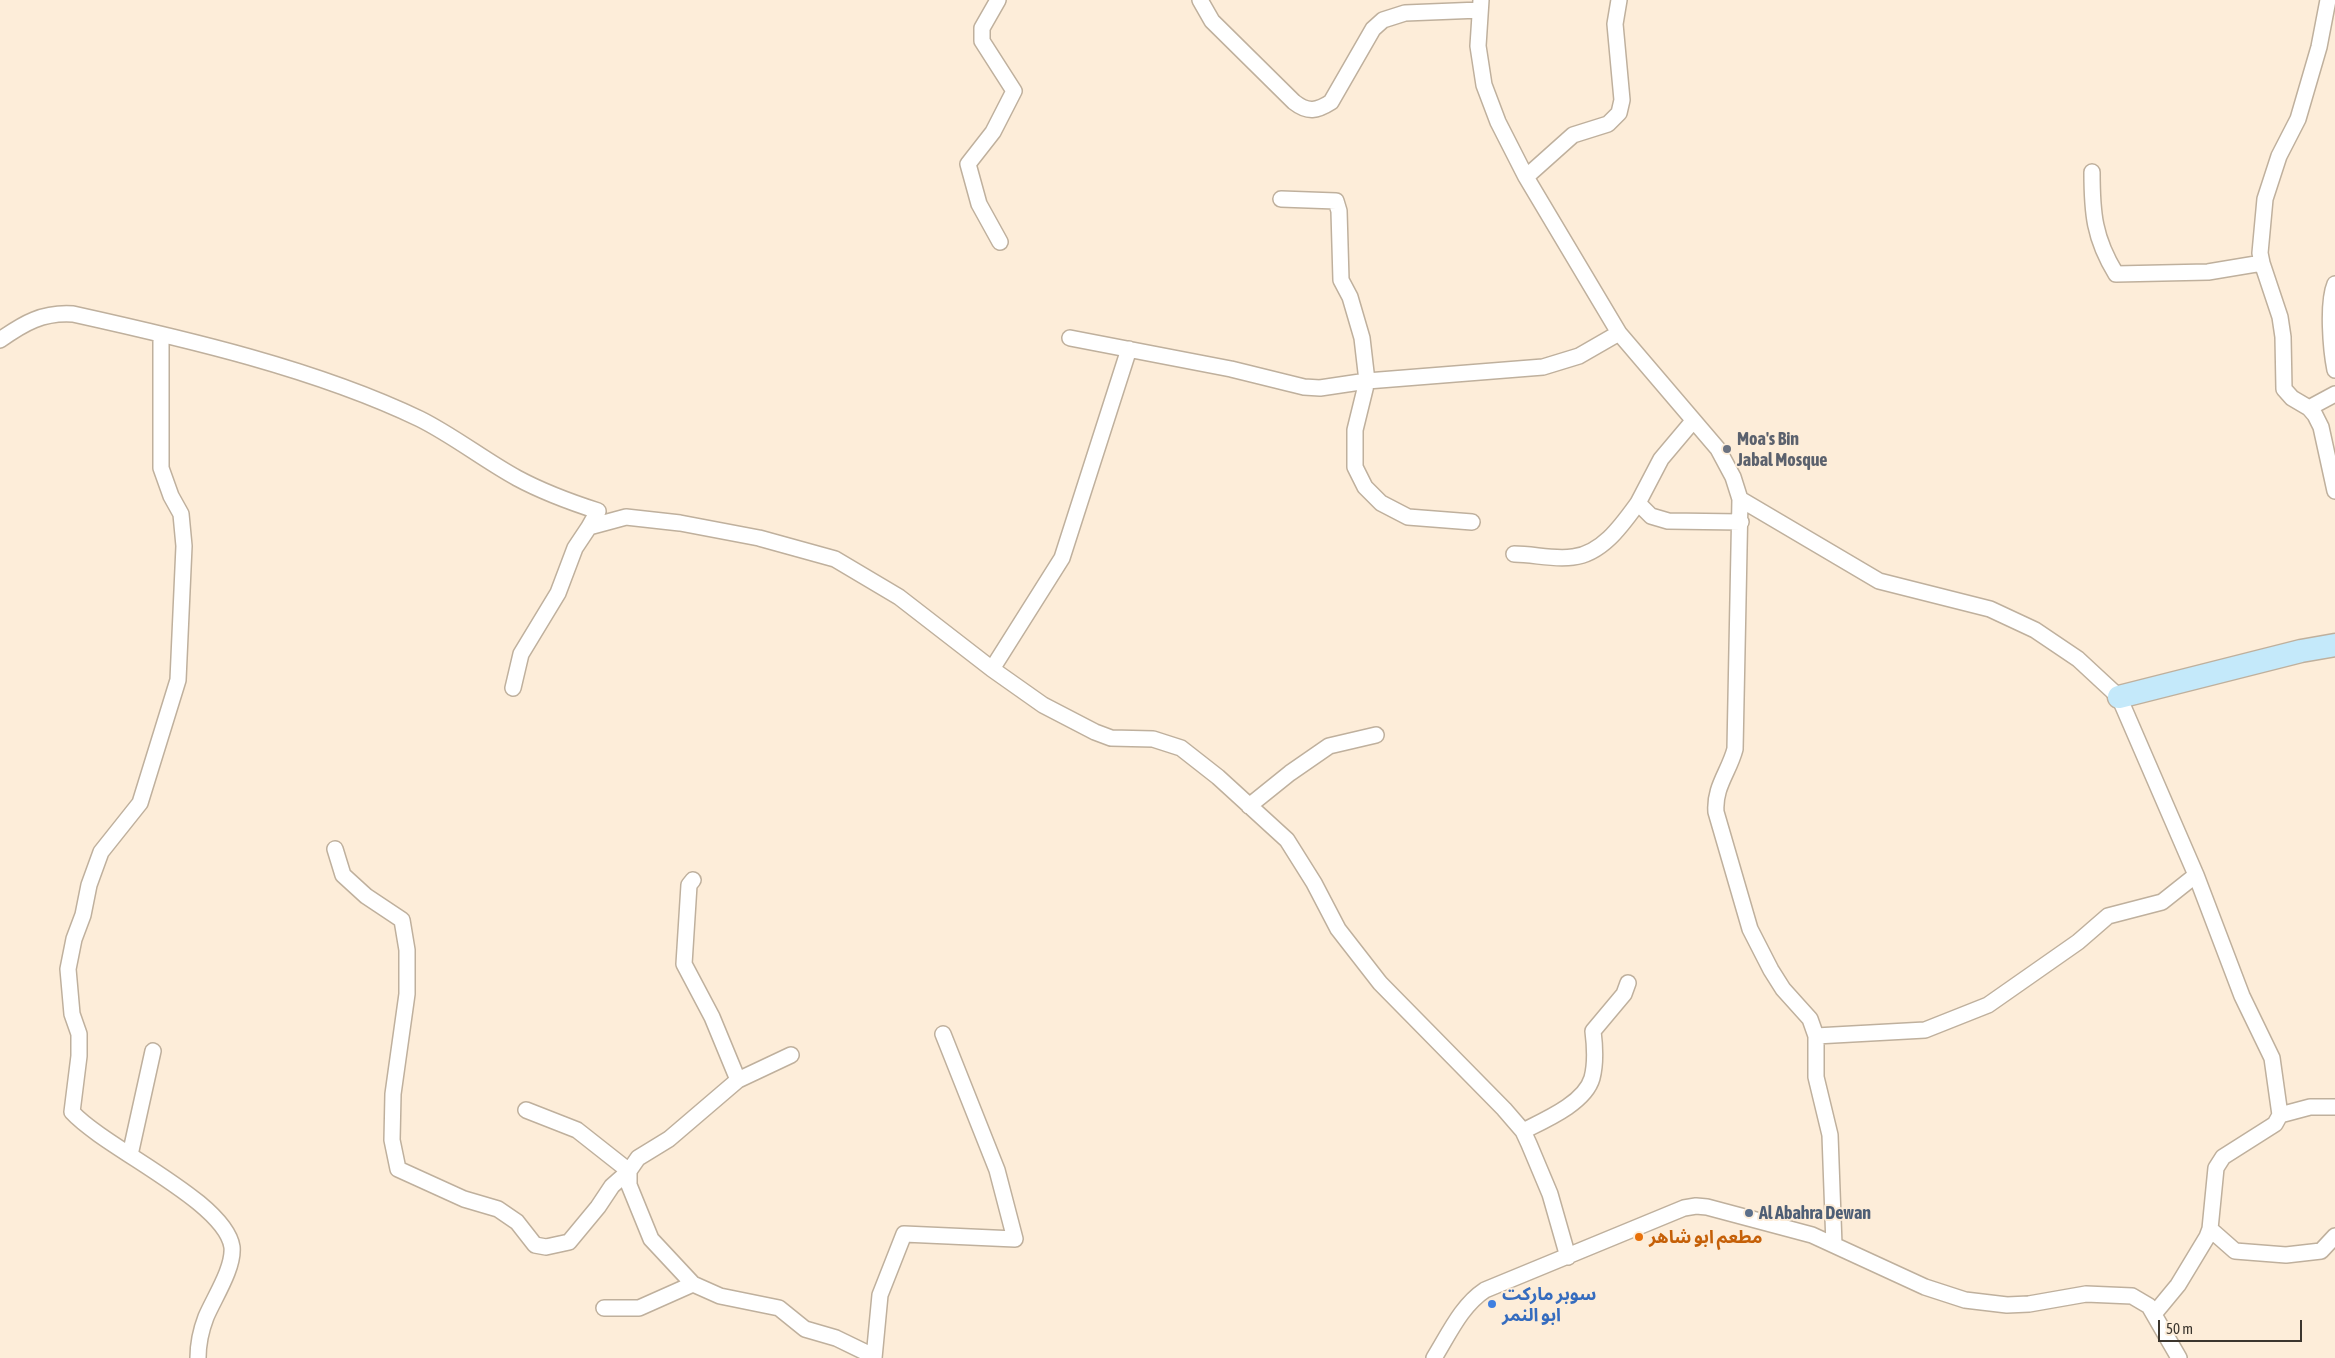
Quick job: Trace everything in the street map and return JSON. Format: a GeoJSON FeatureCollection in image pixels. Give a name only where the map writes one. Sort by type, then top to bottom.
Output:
{"type":"FeatureCollection","features":[{"type":"Feature","properties":{"kind":"street"},"geometry":{"type":"LineString","coordinates":[[998,0],[982,28],[982,41],[1014,91],[993,132],[968,164],[979,204],[1000,242]]}},
{"type":"Feature","properties":{"kind":"street"},"geometry":{"type":"LineString","coordinates":[[1200,0],[1212,22],[1294,102],[1310,110],[1319,109],[1330,102],[1373,30],[1383,20],[1405,13],[1480,5],[1478,46],[1484,85],[1498,122],[1526,177],[1619,333],[1718,449],[1726,462],[1740,499],[1741,522],[1735,749],[1732,761],[1718,787],[1715,800],[1716,812],[1750,929],[1771,970],[1810,1020],[1816,1036],[1816,1077],[1830,1135],[1834,1245]]}},
{"type":"Feature","properties":{"kind":"street"},"geometry":{"type":"LineString","coordinates":[[1526,177],[1573,135],[1608,124],[1619,113],[1622,100],[1615,24],[1619,0]]}},
{"type":"Feature","properties":{"kind":"street"},"geometry":{"type":"LineString","coordinates":[[2328,0],[2319,47],[2298,119],[2279,156],[2265,199],[2260,253],[2280,317],[2283,337],[2284,389],[2292,398],[2309,408],[2321,428],[2335,491]]}},
{"type":"Feature","properties":{"kind":"street"},"geometry":{"type":"LineString","coordinates":[[2092,172],[2092,210],[2102,252],[2116,274],[2208,272],[2262,263]]}},
{"type":"Feature","properties":{"kind":"street"},"geometry":{"type":"LineString","coordinates":[[1281,199],[1336,201],[1339,211],[1341,280],[1350,297],[1362,338],[1367,381],[1355,430],[1356,467],[1365,487],[1381,503],[1408,517],[1472,522]]}},
{"type":"Feature","properties":{"kind":"street"},"geometry":{"type":"LineString","coordinates":[[2335,284],[2331,295],[2332,354],[2335,370]]}},
{"type":"Feature","properties":{"kind":"street"},"geometry":{"type":"LineString","coordinates":[[0,340],[33,319],[59,313],[79,315],[222,350],[326,381],[421,420],[516,478],[543,491],[598,511],[575,548],[558,593],[521,654],[513,688]]}},
{"type":"Feature","properties":{"kind":"street"},"geometry":{"type":"LineString","coordinates":[[1070,338],[1231,369],[1304,387],[1320,388],[1367,381],[1543,367],[1579,356],[1619,333]]}},
{"type":"Feature","properties":{"kind":"street"},"geometry":{"type":"LineString","coordinates":[[161,335],[161,468],[171,496],[181,514],[184,546],[178,680],[140,802],[101,852],[89,885],[83,914],[74,938],[68,969],[72,1014],[79,1034],[79,1056],[72,1112],[99,1136],[130,1155],[203,1206],[225,1228],[232,1247],[230,1264],[205,1319],[198,1345],[198,1358]]}},
{"type":"Feature","properties":{"kind":"street"},"geometry":{"type":"LineString","coordinates":[[992,669],[1062,558],[1128,349]]}},
{"type":"Feature","properties":{"kind":"street"},"geometry":{"type":"LineString","coordinates":[[2309,408],[2335,394]]}},
{"type":"Feature","properties":{"kind":"street"},"geometry":{"type":"LineString","coordinates":[[1514,554],[1575,557],[1592,550],[1608,540],[1638,503],[1661,459],[1693,421]]}},
{"type":"Feature","properties":{"kind":"street"},"geometry":{"type":"LineString","coordinates":[[1740,499],[1879,581],[1990,609],[2035,630],[2078,658],[2119,697],[2196,875],[2242,996],[2272,1058],[2280,1115],[2275,1124],[2223,1157],[2216,1168],[2210,1229],[2207,1237],[2178,1285],[2154,1314]]}},
{"type":"Feature","properties":{"kind":"street"},"geometry":{"type":"LineString","coordinates":[[1638,503],[1651,516],[1668,521],[1741,522]]}},
{"type":"Feature","properties":{"kind":"street"},"geometry":{"type":"LineString","coordinates":[[589,527],[614,514]]}},
{"type":"Feature","properties":{"kind":"street"},"geometry":{"type":"LineString","coordinates":[[589,527],[626,517],[680,522],[759,538],[834,559],[899,597],[1042,705],[1111,738],[1153,739],[1181,748],[1206,767],[1287,840],[1314,883],[1338,929],[1380,983],[1504,1109],[1522,1131],[1550,1194],[1568,1257]]}},
{"type":"Feature","properties":{"kind":"street"},"geometry":{"type":"LineString","coordinates":[[2119,697],[2301,650],[2335,645]]}},
{"type":"Feature","properties":{"kind":"street"},"geometry":{"type":"LineString","coordinates":[[1250,806],[1290,773],[1329,746],[1376,735]]}},
{"type":"Feature","properties":{"kind":"street"},"geometry":{"type":"LineString","coordinates":[[335,849],[343,875],[366,896],[402,920],[407,950],[407,994],[393,1094],[392,1140],[398,1169],[464,1199],[498,1209],[517,1222],[535,1245],[546,1247],[569,1242],[598,1207],[612,1186],[630,1172],[638,1158],[669,1139],[738,1080],[791,1055]]}},
{"type":"Feature","properties":{"kind":"street"},"geometry":{"type":"LineString","coordinates":[[1816,1036],[1925,1030],[1988,1005],[2078,942],[2108,916],[2162,902],[2196,875]]}},
{"type":"Feature","properties":{"kind":"street"},"geometry":{"type":"LineString","coordinates":[[693,880],[689,885],[684,964],[712,1017],[738,1080]]}},
{"type":"Feature","properties":{"kind":"street"},"geometry":{"type":"LineString","coordinates":[[1522,1131],[1552,1117],[1580,1097],[1592,1079],[1595,1052],[1593,1031],[1624,994],[1628,983]]}},
{"type":"Feature","properties":{"kind":"street"},"geometry":{"type":"LineString","coordinates":[[872,1358],[880,1295],[904,1234],[1015,1239],[997,1170],[943,1034]]}},
{"type":"Feature","properties":{"kind":"street"},"geometry":{"type":"LineString","coordinates":[[130,1155],[153,1051]]}},
{"type":"Feature","properties":{"kind":"street"},"geometry":{"type":"LineString","coordinates":[[2280,1115],[2310,1108],[2335,1107]]}},
{"type":"Feature","properties":{"kind":"street"},"geometry":{"type":"LineString","coordinates":[[526,1110],[577,1130],[630,1172]]}},
{"type":"Feature","properties":{"kind":"street"},"geometry":{"type":"LineString","coordinates":[[630,1172],[629,1185],[651,1239],[694,1284],[720,1296],[779,1308],[805,1328],[836,1338],[867,1353],[872,1358]]}},
{"type":"Feature","properties":{"kind":"street"},"geometry":{"type":"LineString","coordinates":[[1434,1358],[1473,1298],[1485,1290],[1684,1208],[1696,1206],[1707,1207],[1812,1235],[1925,1287],[1965,1300],[1986,1304],[2022,1304],[2078,1295],[2108,1294],[2132,1296],[2142,1300],[2154,1314],[2179,1358]]}},
{"type":"Feature","properties":{"kind":"street"},"geometry":{"type":"LineString","coordinates":[[2210,1229],[2235,1251],[2286,1255],[2321,1251],[2335,1236]]}},
{"type":"Feature","properties":{"kind":"street"},"geometry":{"type":"LineString","coordinates":[[604,1308],[639,1308],[694,1284]]}},
{"type":"Feature","properties":{"kind":"place","name":"Moa's Bin Jabal Mosque"},"geometry":{"type":"Point","coordinates":[1727,449]}},
{"type":"Feature","properties":{"kind":"place","name":"Al Abahra Dewan"},"geometry":{"type":"Point","coordinates":[1749,1213]}},
{"type":"Feature","properties":{"kind":"place","name":"مطعم ابو شاهر"},"geometry":{"type":"Point","coordinates":[1639,1237]}},
{"type":"Feature","properties":{"kind":"place","name":"سوبر ماركت ابو النمر"},"geometry":{"type":"Point","coordinates":[1492,1304]}}]}
